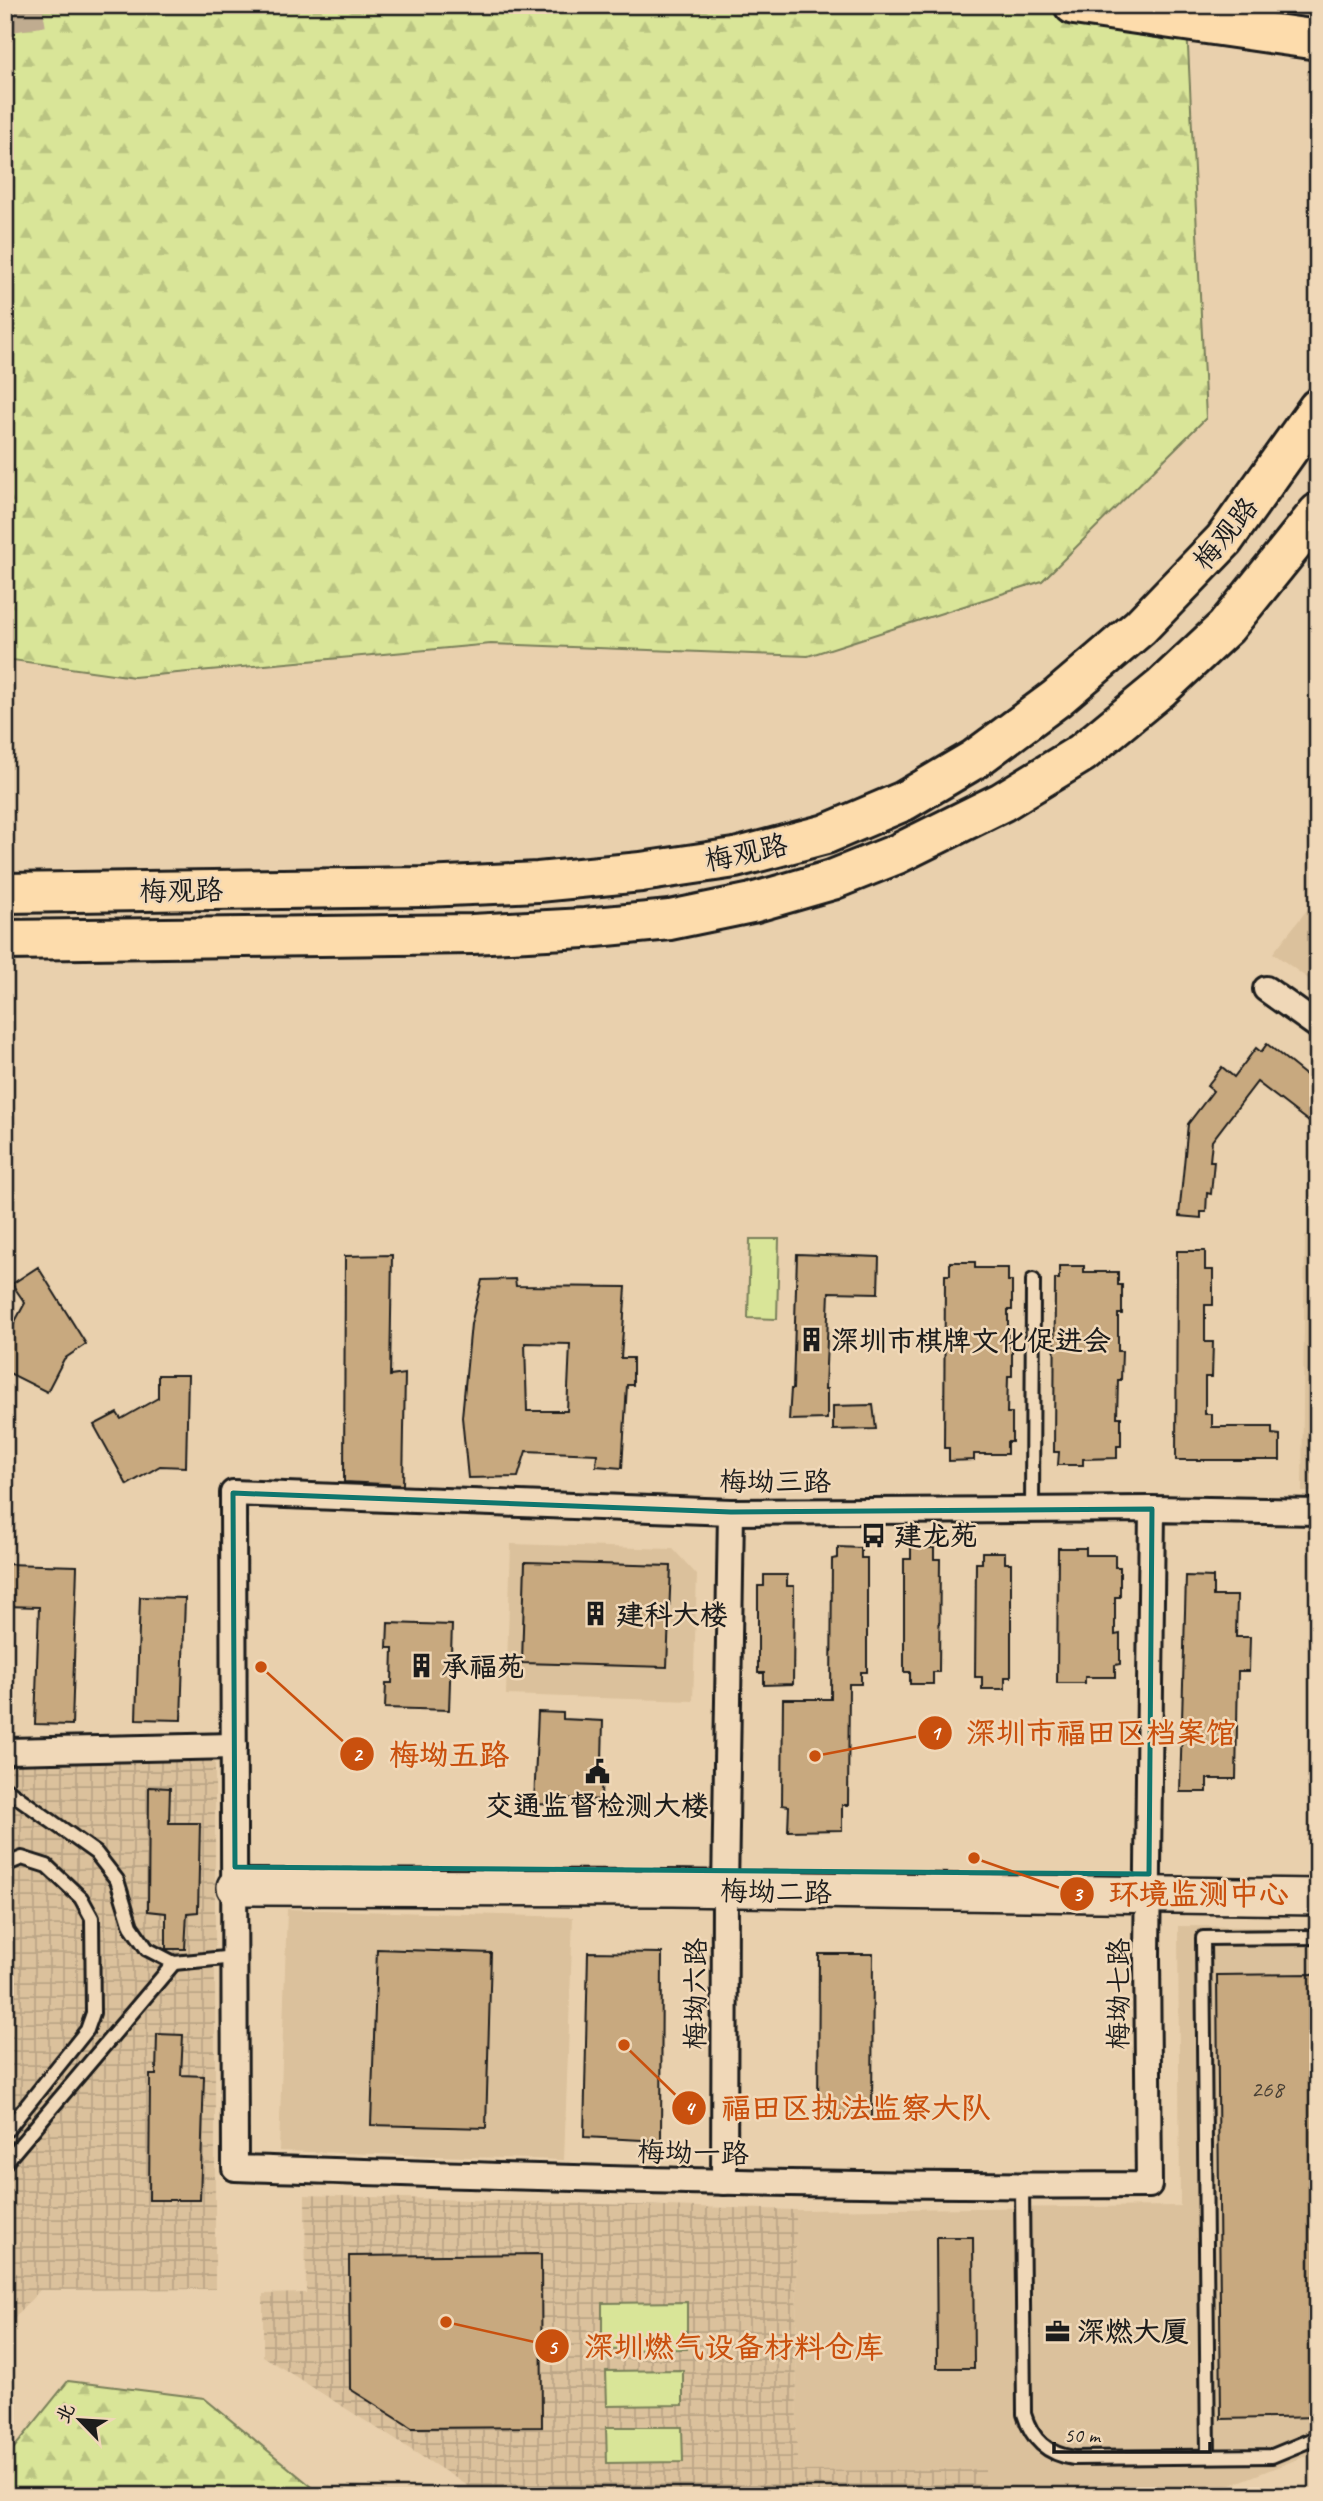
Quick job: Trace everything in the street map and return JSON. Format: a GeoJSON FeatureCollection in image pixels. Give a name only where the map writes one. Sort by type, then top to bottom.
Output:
{"type":"FeatureCollection","features":[{"type":"Feature","properties":{"kind":"highway"},"geometry":{"type":"LineString","coordinates":[[1074,5],[1318,40]]}},
{"type":"Feature","properties":{"kind":"highway","name":"梅观路"},"geometry":{"type":"LineString","coordinates":[[5,893],[424,887],[538,882],[642,872],[735,858],[826,834],[904,801],[963,766],[1057,698],[1139,627],[1224,540],[1308,423],[1318,400]]}},
{"type":"Feature","properties":{"kind":"highway","name":"梅观路"},"geometry":{"type":"LineString","coordinates":[[5,940],[472,934],[585,928],[670,920],[752,903],[832,880],[897,854],[1002,802],[1083,753],[1161,688],[1226,627],[1318,513]]}},
{"type":"Feature","properties":{"kind":"street"},"geometry":{"type":"LineString","coordinates":[[1266,989],[1318,1026]]}},
{"type":"Feature","properties":{"kind":"street","name":"梅坳三路"},"geometry":{"type":"LineString","coordinates":[[234,1746],[233,1493],[731,1511],[1318,1512]]}},
{"type":"Feature","properties":{"kind":"street","name":"梅坳七路"},"geometry":{"type":"LineString","coordinates":[[1149,2185],[1148,1884],[1152,1510]]}},
{"type":"Feature","properties":{"kind":"street","name":"梅坳六路"},"geometry":{"type":"LineString","coordinates":[[724,2182],[725,1880],[731,1511]]}},
{"type":"Feature","properties":{"kind":"street"},"geometry":{"type":"LineString","coordinates":[[5,1753],[234,1746],[235,1957]]}},
{"type":"Feature","properties":{"kind":"street","name":"梅坳二路"},"geometry":{"type":"LineString","coordinates":[[1148,1884],[1318,1873]]}},
{"type":"Feature","properties":{"kind":"street","name":"梅坳二路"},"geometry":{"type":"LineString","coordinates":[[235,1877],[1148,1884],[1318,1897]]}},
{"type":"Feature","properties":{"kind":"street","name":"梅坳一路"},"geometry":{"type":"LineString","coordinates":[[235,1957],[235,2168],[724,2182],[1149,2185]]}},
{"type":"Feature","properties":{"kind":"lane"},"geometry":{"type":"LineString","coordinates":[[1032,1510],[1034,1280]]}},
{"type":"Feature","properties":{"kind":"lane"},"geometry":{"type":"LineString","coordinates":[[5,1788],[96,1853],[117,1880],[131,1926],[147,1949],[174,1963],[235,1957]]}},
{"type":"Feature","properties":{"kind":"lane"},"geometry":{"type":"LineString","coordinates":[[5,1865],[22,1858],[47,1866],[81,1898],[92,1918],[93,2012],[87,2030],[8,2129]]}},
{"type":"Feature","properties":{"kind":"lane"},"geometry":{"type":"LineString","coordinates":[[1208,2456],[1203,1938],[1318,1937]]}},
{"type":"Feature","properties":{"kind":"lane"},"geometry":{"type":"LineString","coordinates":[[5,2163],[174,1963]]}},
{"type":"Feature","properties":{"kind":"lane"},"geometry":{"type":"LineString","coordinates":[[1022,2186],[1024,2414],[1033,2436],[1052,2452],[1074,2458],[1272,2456],[1318,2438]]}},
{"type":"Feature","properties":{"kind":"highlighted area"},"geometry":{"type":"Polygon","coordinates":[[[233,1493],[731,1512],[1152,1509],[1149,1874],[235,1867],[233,1493]]]}},
{"type":"Feature","properties":{"kind":"shaded area"},"geometry":{"type":"Polygon","coordinates":[[[1318,896],[1318,986],[1273,953],[1318,896]]]}},
{"type":"Feature","properties":{"kind":"shaded area"},"geometry":{"type":"Polygon","coordinates":[[[1318,1220],[1318,1492],[1302,1492],[1305,1237],[1318,1220]]]}},
{"type":"Feature","properties":{"kind":"shaded area","name":"建科大楼"},"geometry":{"type":"Polygon","coordinates":[[[511,1544],[673,1549],[697,1575],[693,1701],[506,1695],[511,1544]]]}},
{"type":"Feature","properties":{"kind":"shaded area"},"geometry":{"type":"Polygon","coordinates":[[[215,1761],[215,2289],[40,2290],[5,2328],[5,1762],[215,1761]]]}},
{"type":"Feature","properties":{"kind":"shaded area"},"geometry":{"type":"Polygon","coordinates":[[[287,1909],[573,1917],[564,2160],[279,2151],[287,1909]]]}},
{"type":"Feature","properties":{"kind":"shaded area","name":"深燃大厦"},"geometry":{"type":"Polygon","coordinates":[[[1178,1926],[1318,1928],[1318,2451],[1203,2496],[985,2496],[985,2469],[797,2472],[796,2210],[1180,2206],[1178,1926]]]}},
{"type":"Feature","properties":{"kind":"shaded area"},"geometry":{"type":"Polygon","coordinates":[[[305,2195],[796,2210],[797,2471],[985,2469],[985,2496],[484,2496],[263,2356],[263,2294],[306,2293],[305,2195]]]}},
{"type":"Feature","properties":{"kind":"green space"},"geometry":{"type":"Polygon","coordinates":[[[5,5],[1186,5],[1206,418],[1042,581],[808,656],[491,644],[134,677],[5,659],[5,5]]]}},
{"type":"Feature","properties":{"kind":"green space"},"geometry":{"type":"Polygon","coordinates":[[[750,1239],[779,1239],[777,1319],[748,1318],[750,1239]]]}},
{"type":"Feature","properties":{"kind":"green space"},"geometry":{"type":"Polygon","coordinates":[[[687,2302],[687,2349],[602,2350],[602,2303],[687,2302]]]}},
{"type":"Feature","properties":{"kind":"green space"},"geometry":{"type":"Polygon","coordinates":[[[683,2370],[683,2405],[607,2406],[606,2371],[683,2370]]]}},
{"type":"Feature","properties":{"kind":"green space"},"geometry":{"type":"Polygon","coordinates":[[[68,2381],[204,2398],[323,2496],[5,2496],[5,2459],[68,2381]]]}},
{"type":"Feature","properties":{"kind":"green space"},"geometry":{"type":"Polygon","coordinates":[[[606,2427],[682,2427],[683,2462],[607,2463],[606,2427]]]}},
{"type":"Feature","properties":{"kind":"building"},"geometry":{"type":"Polygon","coordinates":[[[1267,1044],[1318,1085],[1318,1129],[1257,1082],[1212,1141],[1210,1161],[1214,1161],[1211,1194],[1207,1193],[1206,1212],[1201,1212],[1201,1218],[1179,1216],[1188,1124],[1213,1091],[1207,1086],[1222,1067],[1234,1077],[1256,1048],[1261,1052],[1267,1044]]]}},
{"type":"Feature","properties":{"kind":"building"},"geometry":{"type":"Polygon","coordinates":[[[1177,1251],[1205,1251],[1205,1270],[1213,1270],[1213,1305],[1205,1305],[1205,1342],[1213,1342],[1212,1377],[1205,1377],[1205,1414],[1212,1414],[1212,1427],[1272,1427],[1272,1434],[1280,1435],[1280,1460],[1176,1460],[1177,1251]]]}},
{"type":"Feature","properties":{"kind":"building","name":"深圳市棋牌文化促进会"},"geometry":{"type":"Polygon","coordinates":[[[797,1254],[879,1257],[878,1293],[829,1292],[825,1389],[827,1419],[789,1420],[793,1389],[797,1254]]]}},
{"type":"Feature","properties":{"kind":"building"},"geometry":{"type":"Polygon","coordinates":[[[392,1255],[390,1376],[405,1374],[403,1485],[344,1482],[345,1256],[392,1255]]]}},
{"type":"Feature","properties":{"kind":"building"},"geometry":{"type":"Polygon","coordinates":[[[950,1262],[975,1262],[975,1268],[1008,1268],[1008,1281],[1012,1281],[1012,1310],[1008,1310],[1008,1347],[1012,1347],[1012,1376],[1008,1376],[1007,1413],[1012,1413],[1012,1442],[1007,1442],[1007,1454],[974,1454],[974,1460],[949,1461],[949,1448],[944,1448],[945,1275],[950,1275],[950,1262]]]}},
{"type":"Feature","properties":{"kind":"building"},"geometry":{"type":"Polygon","coordinates":[[[1059,1266],[1084,1266],[1084,1272],[1118,1272],[1118,1285],[1122,1285],[1122,1314],[1118,1314],[1118,1351],[1122,1351],[1117,1417],[1121,1417],[1121,1446],[1117,1446],[1117,1458],[1083,1459],[1083,1465],[1058,1465],[1059,1452],[1054,1452],[1055,1279],[1059,1279],[1059,1266]]]}},
{"type":"Feature","properties":{"kind":"building"},"geometry":{"type":"Polygon","coordinates":[[[38,1267],[86,1344],[64,1359],[47,1392],[5,1371],[5,1340],[25,1303],[12,1284],[38,1267]]]}},
{"type":"Feature","properties":{"kind":"building"},"geometry":{"type":"Polygon","coordinates":[[[515,1279],[516,1286],[626,1287],[621,1358],[633,1358],[633,1385],[627,1385],[622,1468],[596,1466],[597,1454],[526,1451],[518,1477],[468,1478],[462,1417],[471,1324],[482,1280],[515,1279]],[[525,1343],[527,1411],[567,1411],[570,1344],[525,1343]]]}},
{"type":"Feature","properties":{"kind":"building"},"geometry":{"type":"Polygon","coordinates":[[[158,1375],[188,1375],[186,1467],[160,1466],[127,1485],[94,1425],[117,1413],[121,1419],[158,1398],[158,1375]]]}},
{"type":"Feature","properties":{"kind":"building"},"geometry":{"type":"Polygon","coordinates":[[[873,1405],[876,1429],[833,1430],[833,1406],[873,1405]]]}},
{"type":"Feature","properties":{"kind":"building"},"geometry":{"type":"Polygon","coordinates":[[[838,1547],[861,1548],[861,1558],[867,1558],[867,1672],[861,1672],[861,1684],[849,1684],[848,1805],[842,1805],[842,1830],[788,1831],[789,1806],[782,1805],[783,1699],[831,1699],[832,1559],[838,1558],[838,1547]]]}},
{"type":"Feature","properties":{"kind":"building"},"geometry":{"type":"Polygon","coordinates":[[[911,1547],[934,1548],[934,1559],[940,1559],[939,1672],[933,1672],[933,1684],[910,1684],[910,1672],[904,1672],[904,1559],[911,1559],[911,1547]]]}},
{"type":"Feature","properties":{"kind":"building"},"geometry":{"type":"Polygon","coordinates":[[[1058,1548],[1086,1548],[1086,1555],[1115,1555],[1115,1567],[1120,1567],[1120,1597],[1115,1597],[1115,1635],[1120,1634],[1120,1664],[1115,1665],[1115,1677],[1085,1677],[1085,1683],[1057,1683],[1058,1548]]]}},
{"type":"Feature","properties":{"kind":"building"},"geometry":{"type":"Polygon","coordinates":[[[982,1552],[1005,1552],[1005,1563],[1011,1563],[1011,1677],[1005,1677],[1005,1689],[982,1689],[982,1677],[975,1677],[976,1563],[982,1563],[982,1552]]]}},
{"type":"Feature","properties":{"kind":"building","name":"建科大楼"},"geometry":{"type":"Polygon","coordinates":[[[525,1562],[671,1566],[667,1667],[522,1663],[525,1562]]]}},
{"type":"Feature","properties":{"kind":"building"},"geometry":{"type":"Polygon","coordinates":[[[5,1564],[77,1566],[72,1725],[35,1724],[39,1607],[5,1606],[5,1564]]]}},
{"type":"Feature","properties":{"kind":"building"},"geometry":{"type":"Polygon","coordinates":[[[764,1575],[787,1575],[787,1586],[794,1586],[793,1684],[764,1685],[764,1673],[758,1673],[758,1586],[764,1586],[764,1575]]]}},
{"type":"Feature","properties":{"kind":"building"},"geometry":{"type":"Polygon","coordinates":[[[1186,1576],[1213,1577],[1213,1596],[1237,1596],[1236,1637],[1250,1637],[1249,1671],[1238,1671],[1236,1779],[1207,1779],[1207,1792],[1180,1792],[1186,1576]]]}},
{"type":"Feature","properties":{"kind":"building"},"geometry":{"type":"Polygon","coordinates":[[[140,1597],[185,1598],[181,1720],[136,1719],[140,1597]]]}},
{"type":"Feature","properties":{"kind":"building","name":"承福苑"},"geometry":{"type":"Polygon","coordinates":[[[388,1623],[452,1625],[449,1710],[385,1708],[386,1683],[392,1683],[393,1648],[387,1648],[388,1623]]]}},
{"type":"Feature","properties":{"kind":"building"},"geometry":{"type":"Polygon","coordinates":[[[538,1712],[563,1713],[563,1719],[603,1721],[601,1800],[560,1798],[560,1805],[534,1804],[538,1712]]]}},
{"type":"Feature","properties":{"kind":"building"},"geometry":{"type":"Polygon","coordinates":[[[149,1787],[170,1788],[169,1823],[200,1823],[198,1912],[187,1913],[185,1949],[166,1949],[166,1913],[148,1911],[149,1787]]]}},
{"type":"Feature","properties":{"kind":"building"},"geometry":{"type":"Polygon","coordinates":[[[377,1949],[491,1953],[486,2128],[371,2125],[377,1949]]]}},
{"type":"Feature","properties":{"kind":"building"},"geometry":{"type":"Polygon","coordinates":[[[588,1952],[662,1953],[661,2141],[584,2137],[588,1952]]]}},
{"type":"Feature","properties":{"kind":"building"},"geometry":{"type":"Polygon","coordinates":[[[819,1954],[873,1954],[872,2119],[818,2119],[819,1954]]]}},
{"type":"Feature","properties":{"kind":"building","name":"深燃大厦"},"geometry":{"type":"Polygon","coordinates":[[[1315,1974],[1318,2417],[1221,2419],[1217,1975],[1315,1974]]]}},
{"type":"Feature","properties":{"kind":"building"},"geometry":{"type":"Polygon","coordinates":[[[157,2034],[183,2035],[181,2075],[204,2076],[200,2200],[149,2200],[150,2075],[156,2075],[157,2034]]]}},
{"type":"Feature","properties":{"kind":"building"},"geometry":{"type":"Polygon","coordinates":[[[936,2237],[973,2237],[974,2368],[937,2368],[936,2237]]]}},
{"type":"Feature","properties":{"kind":"building"},"geometry":{"type":"Polygon","coordinates":[[[541,2254],[542,2427],[412,2428],[350,2389],[349,2256],[541,2254]]]}},
{"type":"Feature","properties":{"kind":"tunnel"},"geometry":{"type":"LineString","coordinates":[[5,14],[57,5]]}},
{"type":"Feature","properties":{"kind":"place","name":"深圳市棋牌文化促进会"},"geometry":{"type":"Point","coordinates":[811,1340]}},
{"type":"Feature","properties":{"kind":"place","name":"建龙苑"},"geometry":{"type":"Point","coordinates":[874,1535]}},
{"type":"Feature","properties":{"kind":"place","name":"建科大楼"},"geometry":{"type":"Point","coordinates":[596,1614]}},
{"type":"Feature","properties":{"kind":"place","name":"承福苑"},"geometry":{"type":"Point","coordinates":[421,1666]}},
{"type":"Feature","properties":{"kind":"place","name":"梅坳五路"},"geometry":{"type":"Point","coordinates":[261,1667]}},
{"type":"Feature","properties":{"kind":"place","name":"深圳市福田区档案馆"},"geometry":{"type":"Point","coordinates":[815,1756]}},
{"type":"Feature","properties":{"kind":"place","name":"交通监督检测大楼"},"geometry":{"type":"Point","coordinates":[597,1771]}},
{"type":"Feature","properties":{"kind":"place","name":"环境监测中心"},"geometry":{"type":"Point","coordinates":[974,1858]}},
{"type":"Feature","properties":{"kind":"place","name":"福田区执法监察大队"},"geometry":{"type":"Point","coordinates":[624,2045]}},
{"type":"Feature","properties":{"kind":"place","name":"深圳燃气设备材料仓库"},"geometry":{"type":"Point","coordinates":[446,2322]}},
{"type":"Feature","properties":{"kind":"place","name":"深燃大厦"},"geometry":{"type":"Point","coordinates":[1057,2331]}}]}
